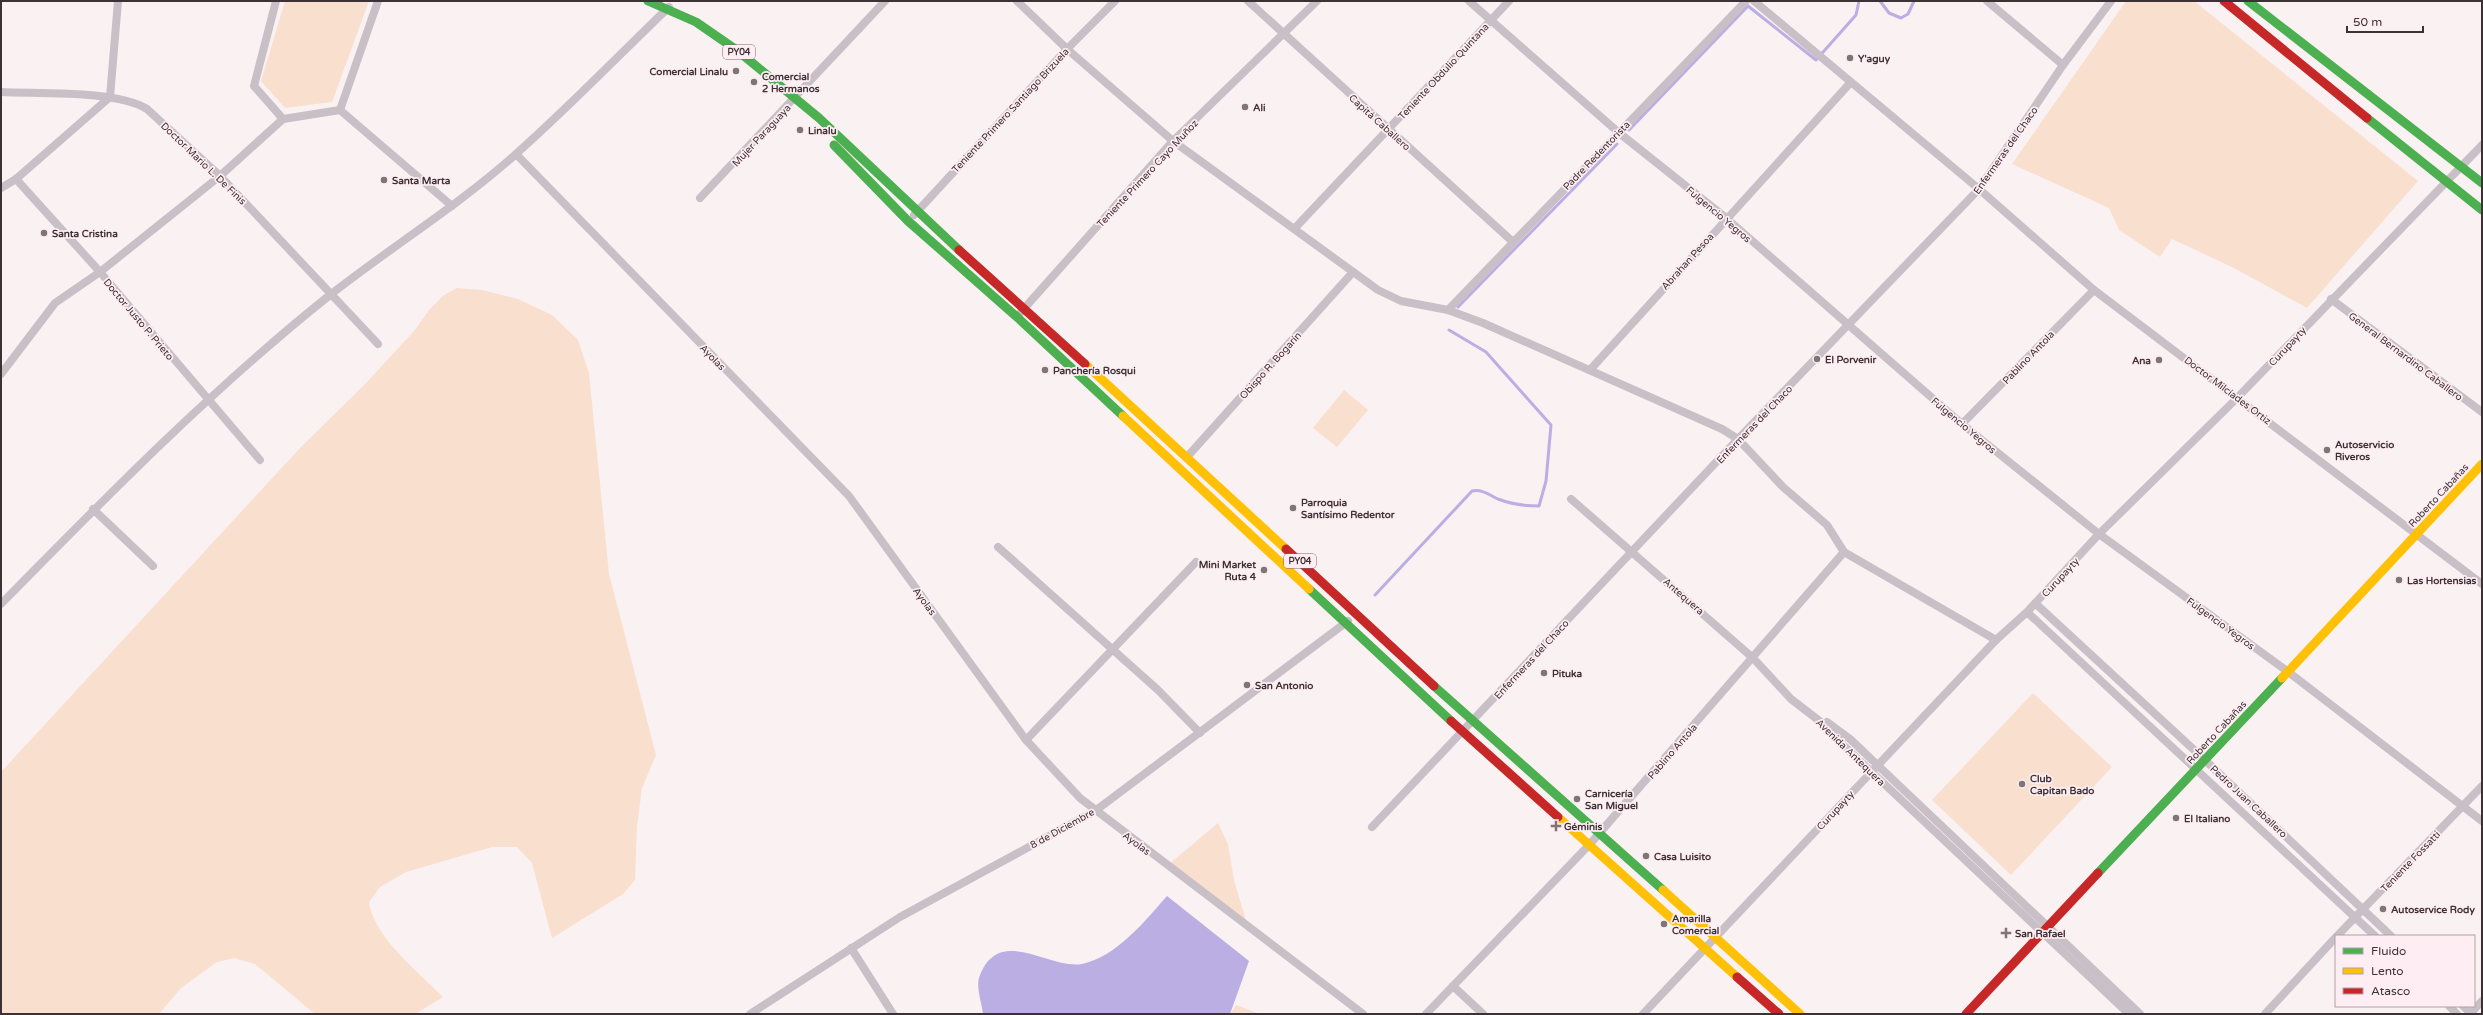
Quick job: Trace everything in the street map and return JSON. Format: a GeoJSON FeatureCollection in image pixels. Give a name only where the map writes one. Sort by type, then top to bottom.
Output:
{"type":"FeatureCollection","features":[{"type":"Feature","properties":{"kind":"main road"},"geometry":{"type":"LineString","coordinates":[[648,1],[672,4]]}},
{"type":"Feature","properties":{"kind":"main road"},"geometry":{"type":"LineString","coordinates":[[2248,1],[2482,182]]}},
{"type":"Feature","properties":{"kind":"main road"},"geometry":{"type":"LineString","coordinates":[[2226,2],[2446,183],[2482,210]]}},
{"type":"Feature","properties":{"kind":"main road","name":"PY04"},"geometry":{"type":"LineString","coordinates":[[672,4],[717,34],[802,107],[818,118],[917,212],[1187,457],[1472,722],[1600,833],[1800,1014]]}},
{"type":"Feature","properties":{"kind":"main road","name":"PY04"},"geometry":{"type":"LineString","coordinates":[[802,107],[813,123],[908,221],[1017,317],[1463,732],[1779,1014]]}},
{"type":"Feature","properties":{"kind":"main road","name":"Roberto Cabañas"},"geometry":{"type":"LineString","coordinates":[[1966,1014],[2482,464]]}},
{"type":"Feature","properties":{"kind":"street"},"geometry":{"type":"LineString","coordinates":[[1,188],[16,179],[110,97],[118,1]]}},
{"type":"Feature","properties":{"kind":"street"},"geometry":{"type":"LineString","coordinates":[[276,1],[254,86],[283,119]]}},
{"type":"Feature","properties":{"kind":"street"},"geometry":{"type":"LineString","coordinates":[[340,110],[378,1]]}},
{"type":"Feature","properties":{"kind":"street","name":"Mujer Paraguaya"},"geometry":{"type":"LineString","coordinates":[[700,198],[885,1]]}},
{"type":"Feature","properties":{"kind":"street"},"geometry":{"type":"LineString","coordinates":[[1017,1],[1067,49],[1173,141],[1295,228],[1378,290],[1401,301],[1448,310],[1483,323],[1722,429],[1738,439],[1783,487],[1826,525],[1844,552],[1996,640]]}},
{"type":"Feature","properties":{"kind":"street","name":"Teniente Primero Santiago Brizuela"},"geometry":{"type":"LineString","coordinates":[[908,221],[1067,49],[1115,1]]}},
{"type":"Feature","properties":{"kind":"street","name":"Capitá Caballero"},"geometry":{"type":"LineString","coordinates":[[1248,1],[1387,129],[1514,242]]}},
{"type":"Feature","properties":{"kind":"street","name":"Teniente Primero Cayo Muñoz"},"geometry":{"type":"LineString","coordinates":[[1017,317],[1173,141],[1317,1]]}},
{"type":"Feature","properties":{"kind":"street","name":"Fulgencio Yegros"},"geometry":{"type":"LineString","coordinates":[[1470,1],[1618,132],[1726,218],[1962,424],[2099,534],[2287,671],[2482,821]]}},
{"type":"Feature","properties":{"kind":"street","name":"Teniente Obdulio Quintana"},"geometry":{"type":"LineString","coordinates":[[1295,228],[1509,1]]}},
{"type":"Feature","properties":{"kind":"street","name":"Padre Redentorista"},"geometry":{"type":"LineString","coordinates":[[1448,310],[1746,1]]}},
{"type":"Feature","properties":{"kind":"street","name":"Doctor Milcíades Ortiz"},"geometry":{"type":"LineString","coordinates":[[1754,1],[1979,190],[2094,290],[2238,397],[2482,584]]}},
{"type":"Feature","properties":{"kind":"street"},"geometry":{"type":"LineString","coordinates":[[1987,1],[2063,65]]}},
{"type":"Feature","properties":{"kind":"street","name":"Enfermeras del Chaco"},"geometry":{"type":"LineString","coordinates":[[1372,827],[1738,439],[1979,190],[2063,65],[2111,1]]}},
{"type":"Feature","properties":{"kind":"street"},"geometry":{"type":"LineString","coordinates":[[1,604],[94,509],[208,400],[330,295],[452,206],[516,154],[672,4]]}},
{"type":"Feature","properties":{"kind":"street","name":"Abrahan Pesoa"},"geometry":{"type":"LineString","coordinates":[[1590,370],[1726,218],[1851,82]]}},
{"type":"Feature","properties":{"kind":"street","name":"Doctor Mario L. De Finis"},"geometry":{"type":"LineString","coordinates":[[1,92],[110,97],[136,102],[148,109],[220,176],[330,295],[378,344]]}},
{"type":"Feature","properties":{"kind":"street"},"geometry":{"type":"LineString","coordinates":[[1,374],[55,303],[100,272],[220,176],[283,119],[340,110],[452,206]]}},
{"type":"Feature","properties":{"kind":"street","name":"Curupayty"},"geometry":{"type":"LineString","coordinates":[[1643,1014],[1996,640],[2036,604],[2099,534],[2238,397],[2331,299],[2482,145]]}},
{"type":"Feature","properties":{"kind":"street","name":"Ayolas"},"geometry":{"type":"LineString","coordinates":[[516,154],[849,496],[1026,740],[1080,798],[1095,811],[1363,1014]]}},
{"type":"Feature","properties":{"kind":"street","name":"Doctor Justo P. Prieto"},"geometry":{"type":"LineString","coordinates":[[16,179],[100,272],[260,460]]}},
{"type":"Feature","properties":{"kind":"street","name":"Obispo R. Bogarín"},"geometry":{"type":"LineString","coordinates":[[1187,457],[1353,272]]}},
{"type":"Feature","properties":{"kind":"street","name":"Pablino Antola"},"geometry":{"type":"LineString","coordinates":[[1962,424],[2094,290]]}},
{"type":"Feature","properties":{"kind":"street","name":"General Bernardino Caballero"},"geometry":{"type":"LineString","coordinates":[[2331,299],[2482,412]]}},
{"type":"Feature","properties":{"kind":"street","name":"Antequera"},"geometry":{"type":"LineString","coordinates":[[1571,499],[1754,658],[1791,699]]}},
{"type":"Feature","properties":{"kind":"street"},"geometry":{"type":"LineString","coordinates":[[94,509],[153,566]]}},
{"type":"Feature","properties":{"kind":"street"},"geometry":{"type":"LineString","coordinates":[[998,547],[1158,690],[1200,732]]}},
{"type":"Feature","properties":{"kind":"street","name":"Pablino Antola"},"geometry":{"type":"LineString","coordinates":[[1426,1014],[1600,833],[1754,658],[1844,552]]}},
{"type":"Feature","properties":{"kind":"street"},"geometry":{"type":"LineString","coordinates":[[1026,740],[1196,562]]}},
{"type":"Feature","properties":{"kind":"street","name":"Pedro Juan Caballero"},"geometry":{"type":"LineString","coordinates":[[2036,604],[2205,760],[2390,935]]}},
{"type":"Feature","properties":{"kind":"street","name":"Pedro Juan Caballero"},"geometry":{"type":"LineString","coordinates":[[2027,612],[2374,935]]}},
{"type":"Feature","properties":{"kind":"street","name":"8 de Diciembre"},"geometry":{"type":"LineString","coordinates":[[750,1014],[900,917],[1095,811],[1356,614]]}},
{"type":"Feature","properties":{"kind":"street","name":"Avenida Antequera"},"geometry":{"type":"LineString","coordinates":[[1791,699],[1820,717],[1844,735],[1874,769],[2045,929],[2140,1014]]}},
{"type":"Feature","properties":{"kind":"street","name":"Teniente Fossatti"},"geometry":{"type":"LineString","coordinates":[[2337,935],[2482,786]]}},
{"type":"Feature","properties":{"kind":"street","name":"Avenida Antequera"},"geometry":{"type":"LineString","coordinates":[[2045,929],[2129,1014]]}},
{"type":"Feature","properties":{"kind":"street","name":"Teniente Fossatti"},"geometry":{"type":"LineString","coordinates":[[2265,1014],[2335,937]]}},
{"type":"Feature","properties":{"kind":"street"},"geometry":{"type":"LineString","coordinates":[[851,948],[893,1014]]}},
{"type":"Feature","properties":{"kind":"street"},"geometry":{"type":"LineString","coordinates":[[1453,986],[1483,1014]]}},
{"type":"Feature","properties":{"kind":"street"},"geometry":{"type":"LineString","coordinates":[[2470,1014],[2482,1001]]}},
{"type":"Feature","properties":{"kind":"shaded area"},"geometry":{"type":"Polygon","coordinates":[[[285,1],[369,1],[332,102],[285,108],[261,81],[285,1]]]}},
{"type":"Feature","properties":{"kind":"shaded area"},"geometry":{"type":"Polygon","coordinates":[[[2126,1],[2194,1],[2418,181],[2307,308],[2232,267],[2172,239],[2160,257],[2119,230],[2109,208],[2012,164],[2126,1]]]}},
{"type":"Feature","properties":{"kind":"shaded area"},"geometry":{"type":"Polygon","coordinates":[[[457,288],[482,290],[518,299],[552,315],[578,340],[589,373],[609,574],[656,755],[642,788],[637,826],[635,880],[623,894],[552,938],[532,863],[517,847],[492,847],[406,872],[380,887],[369,902],[372,915],[379,928],[398,953],[443,997],[415,1014],[315,1014],[255,964],[234,958],[217,962],[181,988],[159,1014],[1,1014],[1,772],[300,448],[366,383],[415,330],[429,310],[444,295],[457,288]]]}},
{"type":"Feature","properties":{"kind":"shaded area"},"geometry":{"type":"Polygon","coordinates":[[[1344,390],[1368,410],[1337,447],[1313,428],[1344,390]]]}},
{"type":"Feature","properties":{"kind":"shaded area","name":"Club Capitan Bado"},"geometry":{"type":"Polygon","coordinates":[[[2033,693],[2112,767],[2011,875],[1932,800],[2033,693]]]}},
{"type":"Feature","properties":{"kind":"shaded area"},"geometry":{"type":"Polygon","coordinates":[[[1218,823],[1228,844],[1234,880],[1247,924],[1168,865],[1218,823]]]}},
{"type":"Feature","properties":{"kind":"shaded area"},"geometry":{"type":"Polygon","coordinates":[[[1167,896],[1249,961],[1230,1014],[983,1014],[978,982],[988,962],[998,953],[1011,951],[1025,953],[1069,964],[1082,964],[1095,960],[1107,954],[1129,937],[1167,896]]]}},
{"type":"Feature","properties":{"kind":"shaded area"},"geometry":{"type":"Polygon","coordinates":[[[1236,1005],[1260,1014],[1230,1014],[1236,1005]]]}},
{"type":"Feature","properties":{"kind":"waterway"},"geometry":{"type":"LineString","coordinates":[[1629,130],[1748,6],[1816,60],[1856,15],[1859,1]]}},
{"type":"Feature","properties":{"kind":"waterway"},"geometry":{"type":"LineString","coordinates":[[1880,1],[1889,13],[1901,18],[1908,14],[1914,1]]}},
{"type":"Feature","properties":{"kind":"waterway"},"geometry":{"type":"LineString","coordinates":[[1458,307],[1617,144]]}},
{"type":"Feature","properties":{"kind":"waterway"},"geometry":{"type":"LineString","coordinates":[[1375,595],[1472,491],[1483,492],[1498,499],[1513,503],[1539,506],[1546,481],[1551,425],[1486,352],[1449,330]]}},
{"type":"Feature","properties":{"kind":"traffic: fast"},"geometry":{"type":"LineString","coordinates":[[648,1],[696,22],[738,51],[819,118],[959,250]]}},
{"type":"Feature","properties":{"kind":"traffic: fast"},"geometry":{"type":"LineString","coordinates":[[2248,1],[2482,183]]}},
{"type":"Feature","properties":{"kind":"traffic: fast"},"geometry":{"type":"LineString","coordinates":[[2367,118],[2482,210]]}},
{"type":"Feature","properties":{"kind":"traffic: fast"},"geometry":{"type":"LineString","coordinates":[[834,145],[908,221],[1017,317],[1123,416]]}},
{"type":"Feature","properties":{"kind":"traffic: fast"},"geometry":{"type":"LineString","coordinates":[[1309,589],[1451,721]]}},
{"type":"Feature","properties":{"kind":"traffic: fast"},"geometry":{"type":"LineString","coordinates":[[2098,873],[2282,678]]}},
{"type":"Feature","properties":{"kind":"traffic: fast"},"geometry":{"type":"LineString","coordinates":[[1434,686],[1663,890]]}},
{"type":"Feature","properties":{"kind":"traffic: slow"},"geometry":{"type":"LineString","coordinates":[[1085,364],[1286,549]]}},
{"type":"Feature","properties":{"kind":"traffic: slow"},"geometry":{"type":"LineString","coordinates":[[1123,416],[1309,589]]}},
{"type":"Feature","properties":{"kind":"traffic: slow"},"geometry":{"type":"LineString","coordinates":[[2282,678],[2482,464]]}},
{"type":"Feature","properties":{"kind":"traffic: slow"},"geometry":{"type":"LineString","coordinates":[[1558,817],[1737,977]]}},
{"type":"Feature","properties":{"kind":"traffic: slow"},"geometry":{"type":"LineString","coordinates":[[1663,890],[1800,1014]]}},
{"type":"Feature","properties":{"kind":"traffic: jam"},"geometry":{"type":"LineString","coordinates":[[2224,1],[2367,118]]}},
{"type":"Feature","properties":{"kind":"traffic: jam"},"geometry":{"type":"LineString","coordinates":[[959,250],[1085,364]]}},
{"type":"Feature","properties":{"kind":"traffic: jam"},"geometry":{"type":"LineString","coordinates":[[1286,549],[1434,686]]}},
{"type":"Feature","properties":{"kind":"traffic: jam"},"geometry":{"type":"LineString","coordinates":[[1451,721],[1558,817]]}},
{"type":"Feature","properties":{"kind":"traffic: jam"},"geometry":{"type":"LineString","coordinates":[[1966,1014],[2098,873]]}},
{"type":"Feature","properties":{"kind":"traffic: jam"},"geometry":{"type":"LineString","coordinates":[[1737,977],[1779,1014]]}},
{"type":"Feature","properties":{"kind":"place","name":"Y'aguy"},"geometry":{"type":"Point","coordinates":[1850,58]}},
{"type":"Feature","properties":{"kind":"place","name":"Comercial Linalu"},"geometry":{"type":"Point","coordinates":[736,71]}},
{"type":"Feature","properties":{"kind":"place","name":"Comercial 2 Hermanos"},"geometry":{"type":"Point","coordinates":[754,82]}},
{"type":"Feature","properties":{"kind":"place","name":"Ali"},"geometry":{"type":"Point","coordinates":[1245,107]}},
{"type":"Feature","properties":{"kind":"place","name":"Linalu"},"geometry":{"type":"Point","coordinates":[800,130]}},
{"type":"Feature","properties":{"kind":"place","name":"Santa Marta"},"geometry":{"type":"Point","coordinates":[384,180]}},
{"type":"Feature","properties":{"kind":"place","name":"Santa Cristina"},"geometry":{"type":"Point","coordinates":[44,233]}},
{"type":"Feature","properties":{"kind":"place","name":"El Porvenir"},"geometry":{"type":"Point","coordinates":[1817,359]}},
{"type":"Feature","properties":{"kind":"place","name":"Ana"},"geometry":{"type":"Point","coordinates":[2159,360]}},
{"type":"Feature","properties":{"kind":"place","name":"Panchería Rosqui"},"geometry":{"type":"Point","coordinates":[1045,370]}},
{"type":"Feature","properties":{"kind":"place","name":"Autoservicio Riveros"},"geometry":{"type":"Point","coordinates":[2327,450]}},
{"type":"Feature","properties":{"kind":"place","name":"Parroquia Santísimo Redentor"},"geometry":{"type":"Point","coordinates":[1293,508]}},
{"type":"Feature","properties":{"kind":"place","name":"Mini Market Ruta 4"},"geometry":{"type":"Point","coordinates":[1264,570]}},
{"type":"Feature","properties":{"kind":"place","name":"Las Hortensias"},"geometry":{"type":"Point","coordinates":[2399,580]}},
{"type":"Feature","properties":{"kind":"place","name":"Pituka"},"geometry":{"type":"Point","coordinates":[1544,673]}},
{"type":"Feature","properties":{"kind":"place","name":"San Antonio"},"geometry":{"type":"Point","coordinates":[1247,685]}},
{"type":"Feature","properties":{"kind":"place","name":"Club Capitan Bado"},"geometry":{"type":"Point","coordinates":[2022,784]}},
{"type":"Feature","properties":{"kind":"place","name":"Carnicería San Miguel"},"geometry":{"type":"Point","coordinates":[1577,799]}},
{"type":"Feature","properties":{"kind":"place","name":"El Italiano"},"geometry":{"type":"Point","coordinates":[2176,818]}},
{"type":"Feature","properties":{"kind":"place","name":"Géminis"},"geometry":{"type":"Point","coordinates":[1556,826]}},
{"type":"Feature","properties":{"kind":"place","name":"Casa Luisito"},"geometry":{"type":"Point","coordinates":[1646,856]}},
{"type":"Feature","properties":{"kind":"place","name":"Autoservice Rody"},"geometry":{"type":"Point","coordinates":[2383,909]}},
{"type":"Feature","properties":{"kind":"place","name":"Amarilla Comercial"},"geometry":{"type":"Point","coordinates":[1664,924]}},
{"type":"Feature","properties":{"kind":"place","name":"San Rafael"},"geometry":{"type":"Point","coordinates":[2006,933]}}]}
